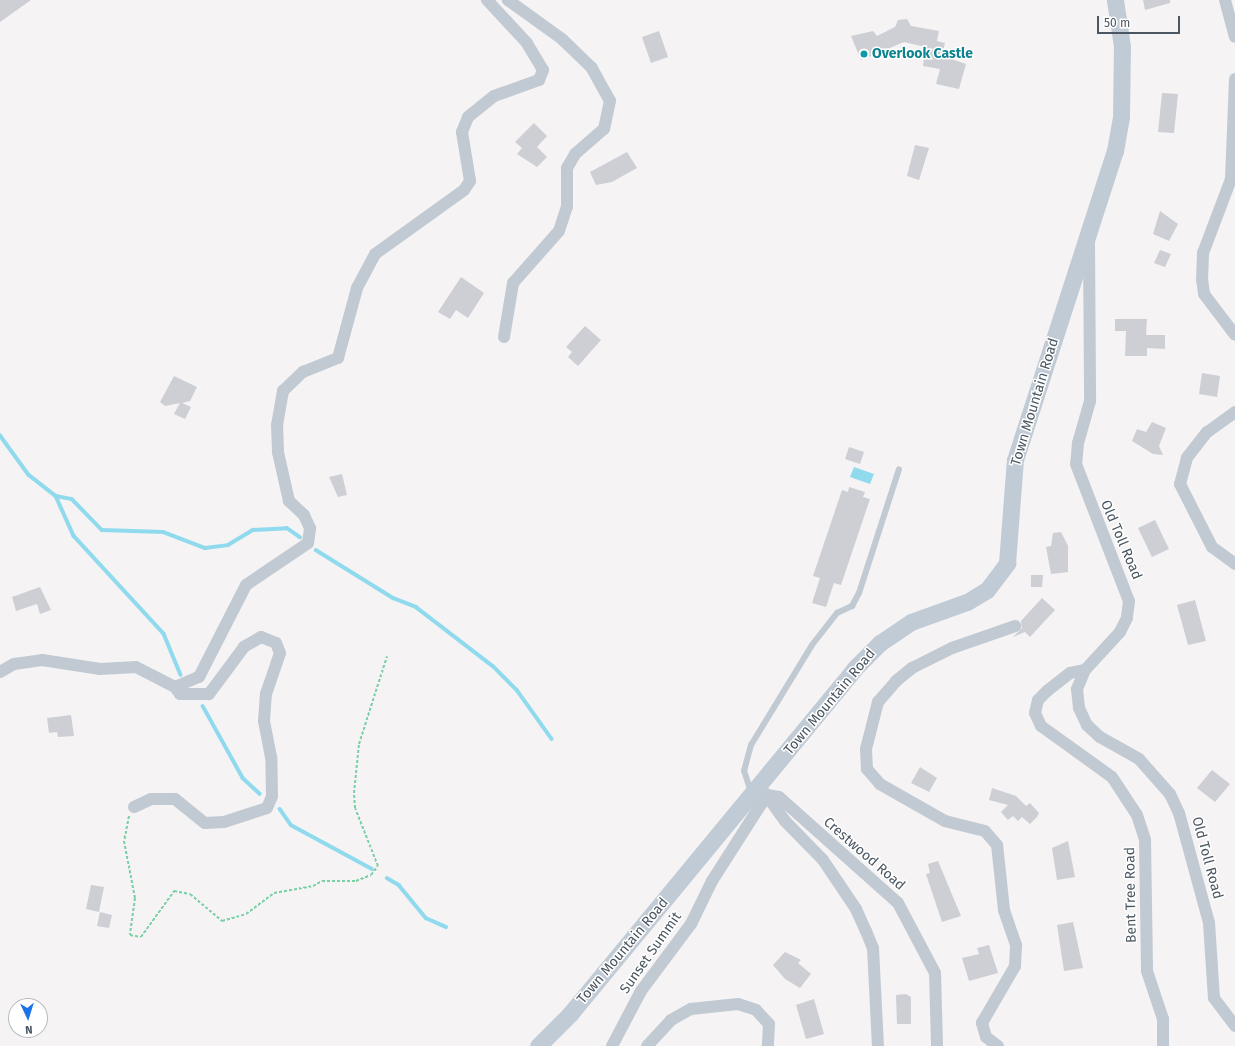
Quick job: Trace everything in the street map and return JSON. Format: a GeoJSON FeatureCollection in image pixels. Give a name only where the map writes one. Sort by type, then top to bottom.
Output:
{"type":"FeatureCollection","features":[{"type":"Feature","properties":{"kind":"main road","name":"Town Mountain Road"},"geometry":{"type":"LineString","coordinates":[[538,1046],[570,1014],[759,792],[854,669],[880,643],[912,622],[967,602],[998,580],[1010,548],[1017,453],[1089,236],[1115,151],[1121,116],[1122,46],[1115,0]]}},
{"type":"Feature","properties":{"kind":"street"},"geometry":{"type":"LineString","coordinates":[[175,687],[198,677],[246,586],[308,543],[310,528],[304,515],[289,501],[278,452],[277,424],[283,391],[303,372],[338,358],[357,288],[375,254],[464,190],[470,181],[462,132],[468,117],[494,96],[539,80],[543,70],[527,43],[487,0]]}},
{"type":"Feature","properties":{"kind":"street"},"geometry":{"type":"LineString","coordinates":[[504,336],[513,283],[559,231],[568,207],[567,168],[576,154],[604,129],[610,101],[592,68],[562,39],[508,0]]}},
{"type":"Feature","properties":{"kind":"street"},"geometry":{"type":"LineString","coordinates":[[1225,0],[1235,37]]}},
{"type":"Feature","properties":{"kind":"street"},"geometry":{"type":"LineString","coordinates":[[1235,79],[1231,179],[1204,253],[1202,279],[1204,294],[1235,335]]}},
{"type":"Feature","properties":{"kind":"street","name":"Old Toll Road"},"geometry":{"type":"LineString","coordinates":[[1089,236],[1090,401],[1078,443],[1076,464],[1129,601],[1127,618],[1120,632],[1085,670],[1077,689],[1079,708],[1087,725],[1155,773],[1179,813],[1209,923],[1214,998],[1235,1026]]}},
{"type":"Feature","properties":{"kind":"street"},"geometry":{"type":"LineString","coordinates":[[1235,412],[1208,432],[1187,458],[1180,484],[1212,547],[1235,564]]}},
{"type":"Feature","properties":{"kind":"street"},"geometry":{"type":"LineString","coordinates":[[998,1046],[986,1037],[982,1024],[1015,966],[1016,945],[1004,910],[997,845],[985,831],[945,821],[880,784],[867,768],[866,749],[878,702],[902,676],[952,648],[1015,626]]}},
{"type":"Feature","properties":{"kind":"street"},"geometry":{"type":"LineString","coordinates":[[0,672],[14,664],[42,660],[100,669],[136,667],[175,687],[180,694],[208,694],[244,648],[261,636],[276,643],[280,653],[266,694],[264,721],[271,757],[272,796],[267,808],[224,822],[205,823],[175,798],[151,799],[134,808]]}},
{"type":"Feature","properties":{"kind":"street","name":"Bent Tree Road"},"geometry":{"type":"LineString","coordinates":[[1085,670],[1070,674],[1048,690],[1038,700],[1035,713],[1046,731],[1112,777],[1138,815],[1145,840],[1147,971],[1163,1019],[1163,1046]]}},
{"type":"Feature","properties":{"kind":"street"},"geometry":{"type":"LineString","coordinates":[[759,792],[823,860],[856,909],[873,948],[878,1046]]}},
{"type":"Feature","properties":{"kind":"street","name":"Sunset Summit"},"geometry":{"type":"LineString","coordinates":[[612,1046],[641,991],[691,924],[759,792]]}},
{"type":"Feature","properties":{"kind":"street","name":"Crestwood Road"},"geometry":{"type":"LineString","coordinates":[[759,792],[779,797],[898,903],[934,973],[937,1046]]}},
{"type":"Feature","properties":{"kind":"street"},"geometry":{"type":"LineString","coordinates":[[648,1046],[671,1020],[691,1008],[738,1004],[756,1010],[769,1024],[768,1046]]}},
{"type":"Feature","properties":{"kind":"lane"},"geometry":{"type":"LineString","coordinates":[[759,792],[744,771],[751,745],[812,645],[837,613],[852,606],[859,593],[899,469]]}},
{"type":"Feature","properties":{"kind":"path"},"geometry":{"type":"LineString","coordinates":[[134,808],[125,824],[124,841],[135,898],[130,935],[141,937],[174,891],[190,894],[222,921],[246,914],[274,893],[313,886],[322,881],[356,881],[371,875],[378,866],[355,808],[354,793],[360,744],[387,656]]}},
{"type":"Feature","properties":{"kind":"water"},"geometry":{"type":"Polygon","coordinates":[[[854,467],[874,474],[870,484],[850,477],[854,467]]]}},
{"type":"Feature","properties":{"kind":"building"},"geometry":{"type":"Polygon","coordinates":[[[0,0],[31,0],[0,22],[0,0]]]}},
{"type":"Feature","properties":{"kind":"building"},"geometry":{"type":"Polygon","coordinates":[[[1143,0],[1170,0],[1170,3],[1145,10],[1143,0]]]}},
{"type":"Feature","properties":{"kind":"building","name":"Overlook Castle"},"geometry":{"type":"Polygon","coordinates":[[[907,19],[911,26],[939,31],[937,41],[945,43],[942,56],[966,64],[959,89],[936,84],[940,69],[923,66],[925,47],[904,42],[861,60],[851,36],[873,31],[877,36],[895,27],[898,20],[907,19]]]}},
{"type":"Feature","properties":{"kind":"building"},"geometry":{"type":"Polygon","coordinates":[[[659,31],[668,57],[651,63],[642,37],[659,31]]]}},
{"type":"Feature","properties":{"kind":"building"},"geometry":{"type":"Polygon","coordinates":[[[1162,93],[1178,94],[1174,133],[1158,132],[1162,93]]]}},
{"type":"Feature","properties":{"kind":"building"},"geometry":{"type":"Polygon","coordinates":[[[534,123],[547,136],[537,147],[547,157],[537,167],[517,154],[522,148],[515,142],[534,123]]]}},
{"type":"Feature","properties":{"kind":"building"},"geometry":{"type":"Polygon","coordinates":[[[915,145],[929,148],[919,180],[907,176],[915,145]]]}},
{"type":"Feature","properties":{"kind":"building"},"geometry":{"type":"Polygon","coordinates":[[[627,152],[637,168],[612,182],[596,185],[590,172],[627,152]]]}},
{"type":"Feature","properties":{"kind":"building"},"geometry":{"type":"Polygon","coordinates":[[[1160,211],[1178,224],[1169,241],[1153,234],[1160,211]]]}},
{"type":"Feature","properties":{"kind":"building"},"geometry":{"type":"Polygon","coordinates":[[[1160,250],[1171,254],[1165,267],[1154,263],[1160,250]]]}},
{"type":"Feature","properties":{"kind":"building"},"geometry":{"type":"Polygon","coordinates":[[[461,277],[484,293],[468,318],[456,310],[450,319],[438,312],[461,277]]]}},
{"type":"Feature","properties":{"kind":"building"},"geometry":{"type":"Polygon","coordinates":[[[1115,319],[1147,319],[1146,335],[1165,335],[1165,349],[1147,348],[1147,356],[1125,356],[1126,331],[1115,331],[1115,319]]]}},
{"type":"Feature","properties":{"kind":"building"},"geometry":{"type":"Polygon","coordinates":[[[585,326],[601,340],[578,366],[568,357],[572,352],[566,347],[585,326]]]}},
{"type":"Feature","properties":{"kind":"building"},"geometry":{"type":"Polygon","coordinates":[[[1202,373],[1220,376],[1217,397],[1199,394],[1202,373]]]}},
{"type":"Feature","properties":{"kind":"building"},"geometry":{"type":"Polygon","coordinates":[[[174,376],[197,387],[190,401],[182,403],[191,407],[185,419],[174,414],[180,403],[165,406],[160,402],[174,376]]]}},
{"type":"Feature","properties":{"kind":"building"},"geometry":{"type":"Polygon","coordinates":[[[1152,422],[1166,428],[1159,446],[1163,455],[1153,454],[1132,441],[1137,429],[1146,432],[1152,422]]]}},
{"type":"Feature","properties":{"kind":"building"},"geometry":{"type":"Polygon","coordinates":[[[849,447],[864,452],[860,464],[845,459],[849,447]]]}},
{"type":"Feature","properties":{"kind":"building"},"geometry":{"type":"Polygon","coordinates":[[[342,474],[347,495],[338,497],[329,477],[342,474]]]}},
{"type":"Feature","properties":{"kind":"building"},"geometry":{"type":"Polygon","coordinates":[[[849,487],[865,492],[863,497],[870,499],[841,585],[834,583],[826,607],[812,603],[820,578],[813,576],[842,490],[848,492],[849,487]]]}},
{"type":"Feature","properties":{"kind":"building"},"geometry":{"type":"Polygon","coordinates":[[[1155,520],[1169,549],[1152,557],[1138,528],[1155,520]]]}},
{"type":"Feature","properties":{"kind":"building"},"geometry":{"type":"Polygon","coordinates":[[[1061,532],[1068,546],[1068,572],[1051,574],[1046,547],[1051,546],[1053,533],[1061,532]]]}},
{"type":"Feature","properties":{"kind":"building"},"geometry":{"type":"Polygon","coordinates":[[[1031,575],[1043,575],[1042,587],[1031,587],[1031,575]]]}},
{"type":"Feature","properties":{"kind":"building"},"geometry":{"type":"Polygon","coordinates":[[[40,587],[51,610],[40,614],[37,604],[16,611],[12,597],[40,587]]]}},
{"type":"Feature","properties":{"kind":"building"},"geometry":{"type":"Polygon","coordinates":[[[1042,598],[1055,610],[1030,637],[1025,632],[1013,637],[1022,628],[1021,621],[1042,598]]]}},
{"type":"Feature","properties":{"kind":"building"},"geometry":{"type":"Polygon","coordinates":[[[1195,600],[1206,641],[1188,645],[1177,605],[1195,600]]]}},
{"type":"Feature","properties":{"kind":"building"},"geometry":{"type":"Polygon","coordinates":[[[71,715],[74,736],[58,737],[57,732],[49,733],[47,718],[71,715]]]}},
{"type":"Feature","properties":{"kind":"building"},"geometry":{"type":"Polygon","coordinates":[[[920,767],[937,778],[929,792],[911,783],[920,767]]]}},
{"type":"Feature","properties":{"kind":"building"},"geometry":{"type":"Polygon","coordinates":[[[1212,770],[1230,784],[1215,802],[1197,788],[1212,770]]]}},
{"type":"Feature","properties":{"kind":"building"},"geometry":{"type":"Polygon","coordinates":[[[992,788],[1016,796],[1026,806],[1030,803],[1039,813],[1037,817],[1030,824],[1022,817],[1018,821],[1013,816],[1008,820],[1001,812],[1008,805],[989,800],[992,788]]]}},
{"type":"Feature","properties":{"kind":"building"},"geometry":{"type":"Polygon","coordinates":[[[1068,841],[1075,877],[1057,880],[1052,848],[1068,841]]]}},
{"type":"Feature","properties":{"kind":"building"},"geometry":{"type":"Polygon","coordinates":[[[938,861],[961,916],[942,922],[926,874],[930,873],[928,864],[938,861]]]}},
{"type":"Feature","properties":{"kind":"building"},"geometry":{"type":"Polygon","coordinates":[[[91,885],[104,887],[99,912],[86,909],[91,885]]]}},
{"type":"Feature","properties":{"kind":"building"},"geometry":{"type":"Polygon","coordinates":[[[100,912],[112,915],[109,928],[97,926],[100,912]]]}},
{"type":"Feature","properties":{"kind":"building"},"geometry":{"type":"Polygon","coordinates":[[[1073,922],[1083,968],[1064,971],[1057,925],[1073,922]]]}},
{"type":"Feature","properties":{"kind":"building"},"geometry":{"type":"Polygon","coordinates":[[[989,945],[998,973],[969,981],[962,958],[979,954],[977,948],[989,945]]]}},
{"type":"Feature","properties":{"kind":"building"},"geometry":{"type":"Polygon","coordinates":[[[785,952],[801,960],[798,963],[811,974],[800,988],[785,979],[773,965],[785,952]]]}},
{"type":"Feature","properties":{"kind":"building"},"geometry":{"type":"Polygon","coordinates":[[[906,994],[911,997],[911,1024],[897,1024],[896,995],[906,994]]]}},
{"type":"Feature","properties":{"kind":"building"},"geometry":{"type":"Polygon","coordinates":[[[814,999],[824,1034],[806,1039],[796,1005],[814,999]]]}},
{"type":"Feature","properties":{"kind":"waterway"},"geometry":{"type":"LineString","coordinates":[[0,435],[29,475],[56,496],[74,536],[164,634],[181,675]]}},
{"type":"Feature","properties":{"kind":"waterway"},"geometry":{"type":"LineString","coordinates":[[56,496],[72,499],[102,530],[163,532],[205,548],[228,545],[253,530],[287,528],[300,537]]}},
{"type":"Feature","properties":{"kind":"waterway"},"geometry":{"type":"LineString","coordinates":[[316,550],[393,598],[416,607],[493,666],[517,690],[552,739]]}},
{"type":"Feature","properties":{"kind":"waterway"},"geometry":{"type":"LineString","coordinates":[[203,706],[243,778],[260,794]]}},
{"type":"Feature","properties":{"kind":"waterway"},"geometry":{"type":"LineString","coordinates":[[280,809],[291,825],[372,869]]}},
{"type":"Feature","properties":{"kind":"waterway"},"geometry":{"type":"LineString","coordinates":[[387,878],[399,885],[426,918],[446,927]]}},
{"type":"Feature","properties":{"kind":"place","name":"Overlook Castle"},"geometry":{"type":"Point","coordinates":[864,54]}}]}
